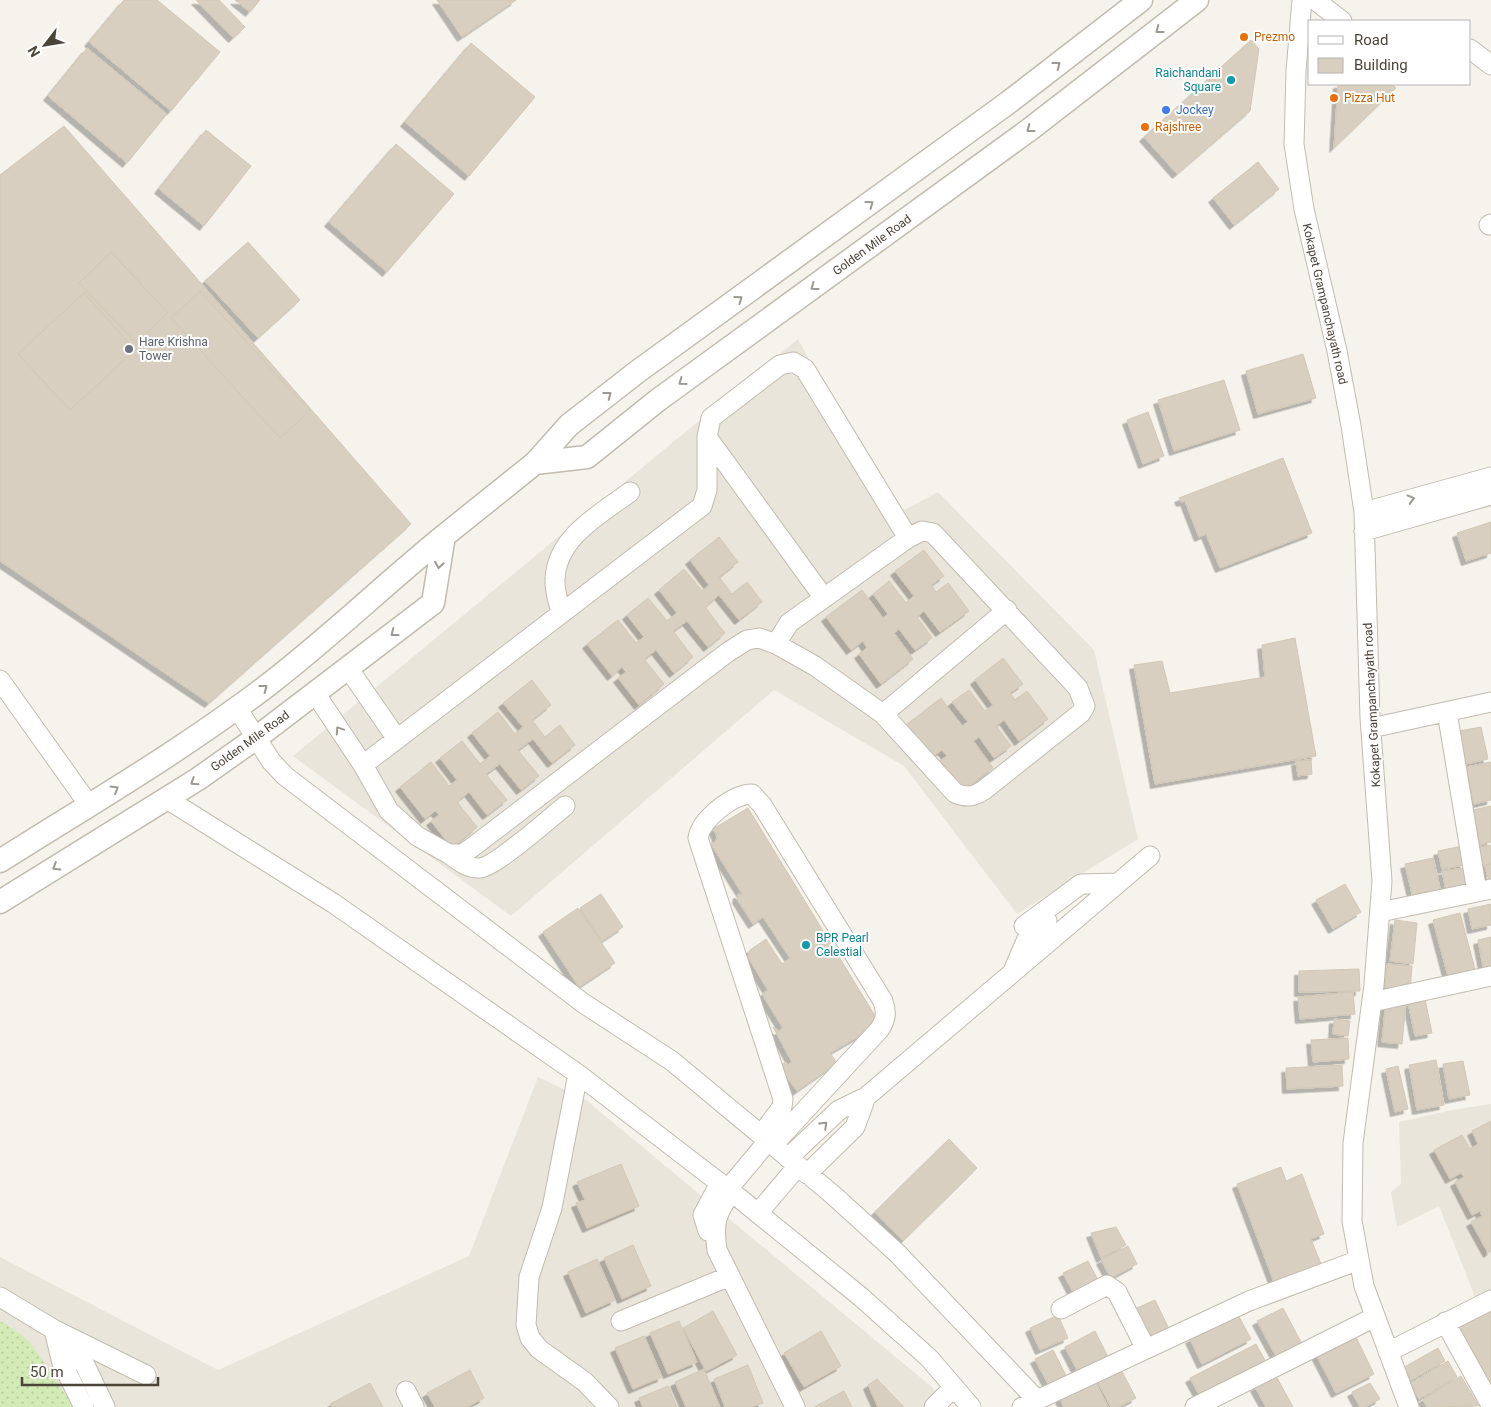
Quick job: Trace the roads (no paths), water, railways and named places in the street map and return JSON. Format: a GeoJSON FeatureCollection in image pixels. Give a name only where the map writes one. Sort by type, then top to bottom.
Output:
{"type":"FeatureCollection","features":[{"type":"Feature","properties":{"kind":"street"},"geometry":{"type":"LineString","coordinates":[[0,861],[136,777],[270,683],[444,536],[535,463],[569,425],[637,372],[1009,102],[1141,0]]}},
{"type":"Feature","properties":{"kind":"street","name":"Golden Mile Road"},"geometry":{"type":"LineString","coordinates":[[535,463],[587,457],[658,400],[1029,130],[1197,0]]}},
{"type":"Feature","properties":{"kind":"street","name":"Kokapet Grampanchayath road"},"geometry":{"type":"LineString","coordinates":[[1302,0],[1296,71],[1294,144],[1304,209],[1337,351],[1355,445],[1364,522],[1371,728],[1382,881],[1372,1002],[1353,1143],[1352,1222],[1364,1286],[1409,1407]]}},
{"type":"Feature","properties":{"kind":"street"},"geometry":{"type":"LineString","coordinates":[[1315,0],[1341,20]]}},
{"type":"Feature","properties":{"kind":"street"},"geometry":{"type":"LineString","coordinates":[[1471,50],[1491,65]]}},
{"type":"Feature","properties":{"kind":"street"},"geometry":{"type":"LineString","coordinates":[[363,765],[702,506],[707,490],[707,437],[712,418],[780,364],[788,361],[798,363],[812,381],[908,538]]}},
{"type":"Feature","properties":{"kind":"street"},"geometry":{"type":"LineString","coordinates":[[707,437],[824,598]]}},
{"type":"Feature","properties":{"kind":"street"},"geometry":{"type":"LineString","coordinates":[[1364,522],[1491,478]]}},
{"type":"Feature","properties":{"kind":"street"},"geometry":{"type":"LineString","coordinates":[[561,614],[555,581],[561,551],[580,530],[630,492]]}},
{"type":"Feature","properties":{"kind":"street"},"geometry":{"type":"LineString","coordinates":[[1364,522],[1491,495]]}},
{"type":"Feature","properties":{"kind":"street"},"geometry":{"type":"LineString","coordinates":[[449,854],[462,854],[470,850],[728,652],[747,640],[759,638],[776,644],[815,666],[883,714],[955,792],[965,797],[974,796],[984,790],[1081,713],[1086,706],[1078,688],[933,533],[922,531],[908,538],[789,623],[776,644]]}},
{"type":"Feature","properties":{"kind":"street","name":"Golden Mile Road"},"geometry":{"type":"LineString","coordinates":[[0,902],[167,798],[256,738],[433,603],[444,536]]}},
{"type":"Feature","properties":{"kind":"street"},"geometry":{"type":"LineString","coordinates":[[883,714],[1007,610]]}},
{"type":"Feature","properties":{"kind":"street"},"geometry":{"type":"LineString","coordinates":[[348,668],[397,739]]}},
{"type":"Feature","properties":{"kind":"street"},"geometry":{"type":"LineString","coordinates":[[0,680],[89,805]]}},
{"type":"Feature","properties":{"kind":"street"},"geometry":{"type":"LineString","coordinates":[[315,693],[363,765],[389,811],[417,836],[467,866],[482,868],[504,855],[565,806]]}},
{"type":"Feature","properties":{"kind":"street"},"geometry":{"type":"LineString","coordinates":[[1371,728],[1491,702]]}},
{"type":"Feature","properties":{"kind":"street"},"geometry":{"type":"LineString","coordinates":[[236,708],[271,761],[285,776],[582,1003],[672,1061],[798,1166],[898,1254],[1030,1404],[1249,1301],[1359,1260]]}},
{"type":"Feature","properties":{"kind":"street"},"geometry":{"type":"LineString","coordinates":[[1380,912],[1484,890],[1447,712]]}},
{"type":"Feature","properties":{"kind":"street"},"geometry":{"type":"LineString","coordinates":[[793,1406],[717,1250],[714,1230],[716,1214],[726,1188],[767,1141],[800,1116],[879,1030],[884,1022],[886,1013],[883,1001],[758,798],[752,794],[746,794],[737,797],[711,816],[699,830],[698,838],[783,1102],[800,1116]]}},
{"type":"Feature","properties":{"kind":"street"},"geometry":{"type":"LineString","coordinates":[[167,798],[333,903],[578,1074],[758,1213],[861,1297],[929,1358],[960,1400],[934,1407]]}},
{"type":"Feature","properties":{"kind":"street"},"geometry":{"type":"LineString","coordinates":[[758,1213],[798,1166],[855,1126],[866,1097],[1150,856]]}},
{"type":"Feature","properties":{"kind":"street"},"geometry":{"type":"LineString","coordinates":[[1024,926],[1081,884],[1118,883]]}},
{"type":"Feature","properties":{"kind":"street"},"geometry":{"type":"LineString","coordinates":[[1012,973],[1029,936],[1081,894]]}},
{"type":"Feature","properties":{"kind":"street"},"geometry":{"type":"LineString","coordinates":[[1372,1002],[1491,976]]}},
{"type":"Feature","properties":{"kind":"street"},"geometry":{"type":"LineString","coordinates":[[578,1074],[552,1208],[529,1277],[526,1325],[530,1338],[539,1349],[586,1382],[609,1407]]}},
{"type":"Feature","properties":{"kind":"street"},"geometry":{"type":"LineString","coordinates":[[767,1141],[783,1102]]}},
{"type":"Feature","properties":{"kind":"street"},"geometry":{"type":"LineString","coordinates":[[621,1320],[730,1276]]}},
{"type":"Feature","properties":{"kind":"street"},"geometry":{"type":"LineString","coordinates":[[1061,1309],[1107,1285],[1117,1292],[1146,1349]]}},
{"type":"Feature","properties":{"kind":"street"},"geometry":{"type":"LineString","coordinates":[[0,1297],[53,1329],[146,1374]]}},
{"type":"Feature","properties":{"kind":"street"},"geometry":{"type":"LineString","coordinates":[[1390,1358],[1448,1327],[1491,1300]]}},
{"type":"Feature","properties":{"kind":"street"},"geometry":{"type":"LineString","coordinates":[[1195,1407],[1375,1317]]}},
{"type":"Feature","properties":{"kind":"street"},"geometry":{"type":"LineString","coordinates":[[1448,1327],[1491,1404]]}},
{"type":"Feature","properties":{"kind":"street"},"geometry":{"type":"LineString","coordinates":[[53,1329],[62,1364],[84,1407]]}},
{"type":"Feature","properties":{"kind":"street"},"geometry":{"type":"LineString","coordinates":[[53,1329],[85,1365],[105,1407]]}},
{"type":"Feature","properties":{"kind":"place","name":"Prezmo"},"geometry":{"type":"Point","coordinates":[1244,37]}},
{"type":"Feature","properties":{"kind":"place","name":"Raichandani Square"},"geometry":{"type":"Point","coordinates":[1231,80]}},
{"type":"Feature","properties":{"kind":"place","name":"Pizza Hut"},"geometry":{"type":"Point","coordinates":[1334,98]}},
{"type":"Feature","properties":{"kind":"place","name":"Jockey"},"geometry":{"type":"Point","coordinates":[1166,110]}},
{"type":"Feature","properties":{"kind":"place","name":"Rajshree"},"geometry":{"type":"Point","coordinates":[1145,127]}},
{"type":"Feature","properties":{"kind":"place","name":"Hare Krishna Tower"},"geometry":{"type":"Point","coordinates":[129,349]}},
{"type":"Feature","properties":{"kind":"place","name":"BPR Pearl Celestial"},"geometry":{"type":"Point","coordinates":[806,945]}}]}
